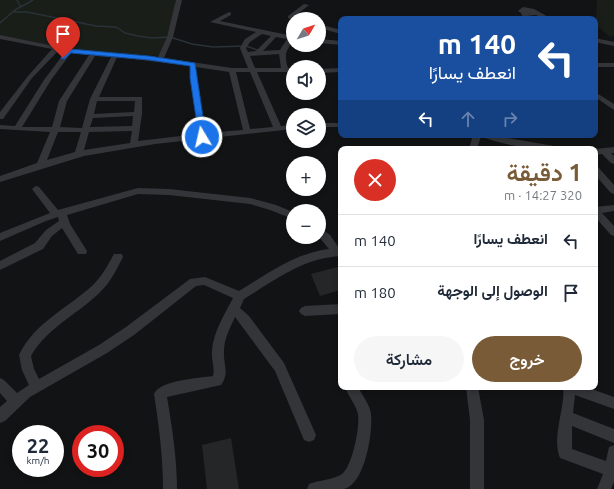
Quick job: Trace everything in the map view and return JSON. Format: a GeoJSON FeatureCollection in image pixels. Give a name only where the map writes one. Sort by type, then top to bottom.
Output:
{"type":"FeatureCollection","features":[{"type":"Feature","properties":{"kind":"street"},"geometry":{"type":"LineString","coordinates":[[160,60],[170,37],[179,0]]}},
{"type":"Feature","properties":{"kind":"street"},"geometry":{"type":"LineString","coordinates":[[297,12],[306,5]]}},
{"type":"Feature","properties":{"kind":"street"},"geometry":{"type":"LineString","coordinates":[[528,12],[539,16]]}},
{"type":"Feature","properties":{"kind":"street"},"geometry":{"type":"LineString","coordinates":[[229,14],[213,22],[245,27],[286,37]]}},
{"type":"Feature","properties":{"kind":"street"},"geometry":{"type":"LineString","coordinates":[[326,30],[338,32]]}},
{"type":"Feature","properties":{"kind":"street"},"geometry":{"type":"LineString","coordinates":[[261,32],[243,45],[278,128]]}},
{"type":"Feature","properties":{"kind":"street"},"geometry":{"type":"LineString","coordinates":[[258,53],[262,47],[275,35]]}},
{"type":"Feature","properties":{"kind":"street"},"geometry":{"type":"LineString","coordinates":[[0,37],[70,51],[160,60],[232,70],[284,70],[280,57],[281,52],[286,46]]}},
{"type":"Feature","properties":{"kind":"street"},"geometry":{"type":"LineString","coordinates":[[326,42],[338,43]]}},
{"type":"Feature","properties":{"kind":"street"},"geometry":{"type":"LineString","coordinates":[[598,43],[614,46]]}},
{"type":"Feature","properties":{"kind":"street"},"geometry":{"type":"LineString","coordinates":[[0,118],[30,77],[56,49]]}},
{"type":"Feature","properties":{"kind":"street"},"geometry":{"type":"LineString","coordinates":[[17,129],[48,80],[70,51]]}},
{"type":"Feature","properties":{"kind":"street"},"geometry":{"type":"LineString","coordinates":[[246,54],[281,52]]}},
{"type":"Feature","properties":{"kind":"street"},"geometry":{"type":"LineString","coordinates":[[41,165],[55,130],[63,102],[93,54]]}},
{"type":"Feature","properties":{"kind":"street"},"geometry":{"type":"LineString","coordinates":[[78,154],[94,99],[115,55]]}},
{"type":"Feature","properties":{"kind":"street"},"geometry":{"type":"LineString","coordinates":[[193,65],[193,78],[202,137]]}},
{"type":"Feature","properties":{"kind":"street"},"geometry":{"type":"LineString","coordinates":[[598,65],[614,65]]}},
{"type":"Feature","properties":{"kind":"street"},"geometry":{"type":"LineString","coordinates":[[232,70],[247,131]]}},
{"type":"Feature","properties":{"kind":"street"},"geometry":{"type":"LineString","coordinates":[[326,71],[338,70]]}},
{"type":"Feature","properties":{"kind":"street"},"geometry":{"type":"LineString","coordinates":[[333,71],[338,75]]}},
{"type":"Feature","properties":{"kind":"street"},"geometry":{"type":"LineString","coordinates":[[598,96],[614,108]]}},
{"type":"Feature","properties":{"kind":"street"},"geometry":{"type":"LineString","coordinates":[[94,99],[139,99],[134,145]]}},
{"type":"Feature","properties":{"kind":"street"},"geometry":{"type":"LineString","coordinates":[[89,116],[138,114]]}},
{"type":"Feature","properties":{"kind":"street"},"geometry":{"type":"LineString","coordinates":[[326,125],[338,125]]}},
{"type":"Feature","properties":{"kind":"street"},"geometry":{"type":"LineString","coordinates":[[0,127],[55,130],[136,128]]}},
{"type":"Feature","properties":{"kind":"street"},"geometry":{"type":"LineString","coordinates":[[0,179],[78,154],[134,145],[286,127]]}},
{"type":"Feature","properties":{"kind":"street"},"geometry":{"type":"LineString","coordinates":[[496,138],[527,146]]}},
{"type":"Feature","properties":{"kind":"street"},"geometry":{"type":"LineString","coordinates":[[599,152],[614,150]]}},
{"type":"Feature","properties":{"kind":"street"},"geometry":{"type":"LineString","coordinates":[[599,152],[614,161]]}},
{"type":"Feature","properties":{"kind":"street"},"geometry":{"type":"LineString","coordinates":[[598,172],[614,191]]}},
{"type":"Feature","properties":{"kind":"street"},"geometry":{"type":"LineString","coordinates":[[36,189],[61,216],[82,251]]}},
{"type":"Feature","properties":{"kind":"street"},"geometry":{"type":"LineString","coordinates":[[0,237],[32,223],[61,216],[130,192],[146,190],[250,201],[273,207],[286,213]]}},
{"type":"Feature","properties":{"kind":"street"},"geometry":{"type":"LineString","coordinates":[[598,210],[614,208]]}},
{"type":"Feature","properties":{"kind":"street"},"geometry":{"type":"LineString","coordinates":[[598,213],[614,232]]}},
{"type":"Feature","properties":{"kind":"street"},"geometry":{"type":"LineString","coordinates":[[0,266],[39,246],[61,216]]}},
{"type":"Feature","properties":{"kind":"street"},"geometry":{"type":"LineString","coordinates":[[170,489],[167,437],[160,394],[166,390],[219,379],[218,352],[221,338],[240,296],[306,258],[338,252],[326,237]]}},
{"type":"Feature","properties":{"kind":"street"},"geometry":{"type":"LineString","coordinates":[[36,387],[28,370],[25,354],[29,346],[43,332],[99,286],[118,257]]}},
{"type":"Feature","properties":{"kind":"street"},"geometry":{"type":"LineString","coordinates":[[0,416],[16,401],[36,387],[67,371],[110,344],[194,282],[205,281],[240,296]]}},
{"type":"Feature","properties":{"kind":"street"},"geometry":{"type":"LineString","coordinates":[[305,311],[338,308]]}},
{"type":"Feature","properties":{"kind":"street"},"geometry":{"type":"LineString","coordinates":[[234,309],[245,320],[280,367],[309,435]]}},
{"type":"Feature","properties":{"kind":"street"},"geometry":{"type":"LineString","coordinates":[[0,384],[16,401]]}},
{"type":"Feature","properties":{"kind":"street"},"geometry":{"type":"LineString","coordinates":[[314,489],[341,483],[349,478],[356,467],[362,445],[365,414],[353,390]]}},
{"type":"Feature","properties":{"kind":"street"},"geometry":{"type":"LineString","coordinates":[[472,390],[477,420],[477,489]]}},
{"type":"Feature","properties":{"kind":"street"},"geometry":{"type":"LineString","coordinates":[[570,390],[566,417],[565,453],[613,470]]}},
{"type":"Feature","properties":{"kind":"street"},"geometry":{"type":"LineString","coordinates":[[578,390],[614,403]]}},
{"type":"Feature","properties":{"kind":"street"},"geometry":{"type":"LineString","coordinates":[[566,417],[614,436]]}},
{"type":"Feature","properties":{"kind":"street"},"geometry":{"type":"LineString","coordinates":[[604,489],[613,470],[614,452]]}},
{"type":"Feature","properties":{"kind":"shaded area"},"geometry":{"type":"Polygon","coordinates":[[[0,0],[179,0],[160,56],[75,50],[0,35],[0,0]]]}},
{"type":"Feature","properties":{"kind":"shaded area"},"geometry":{"type":"Polygon","coordinates":[[[597,0],[614,0],[614,36],[610,37],[598,27],[598,16],[596,16],[597,0]]]}},
{"type":"Feature","properties":{"kind":"building"},"geometry":{"type":"Polygon","coordinates":[[[338,267],[338,291],[320,296],[311,274],[338,267]]]}},
{"type":"Feature","properties":{"kind":"building"},"geometry":{"type":"Polygon","coordinates":[[[231,438],[239,489],[207,489],[202,445],[231,438]]]}},
{"type":"Feature","properties":{"kind":"waterway"},"geometry":{"type":"LineString","coordinates":[[17,0],[20,6]]}},
{"type":"Feature","properties":{"kind":"waterway"},"geometry":{"type":"LineString","coordinates":[[0,23],[15,10],[33,0]]}},
{"type":"Feature","properties":{"kind":"waterway"},"geometry":{"type":"LineString","coordinates":[[13,12],[27,12],[96,26],[116,27],[125,33],[138,36],[152,38],[170,37],[192,44],[213,47],[246,46],[260,51]]}},
{"type":"Feature","properties":{"kind":"route"},"geometry":{"type":"LineString","coordinates":[[63,58],[70,51],[149,58],[193,65],[193,78],[202,137]]}}]}
